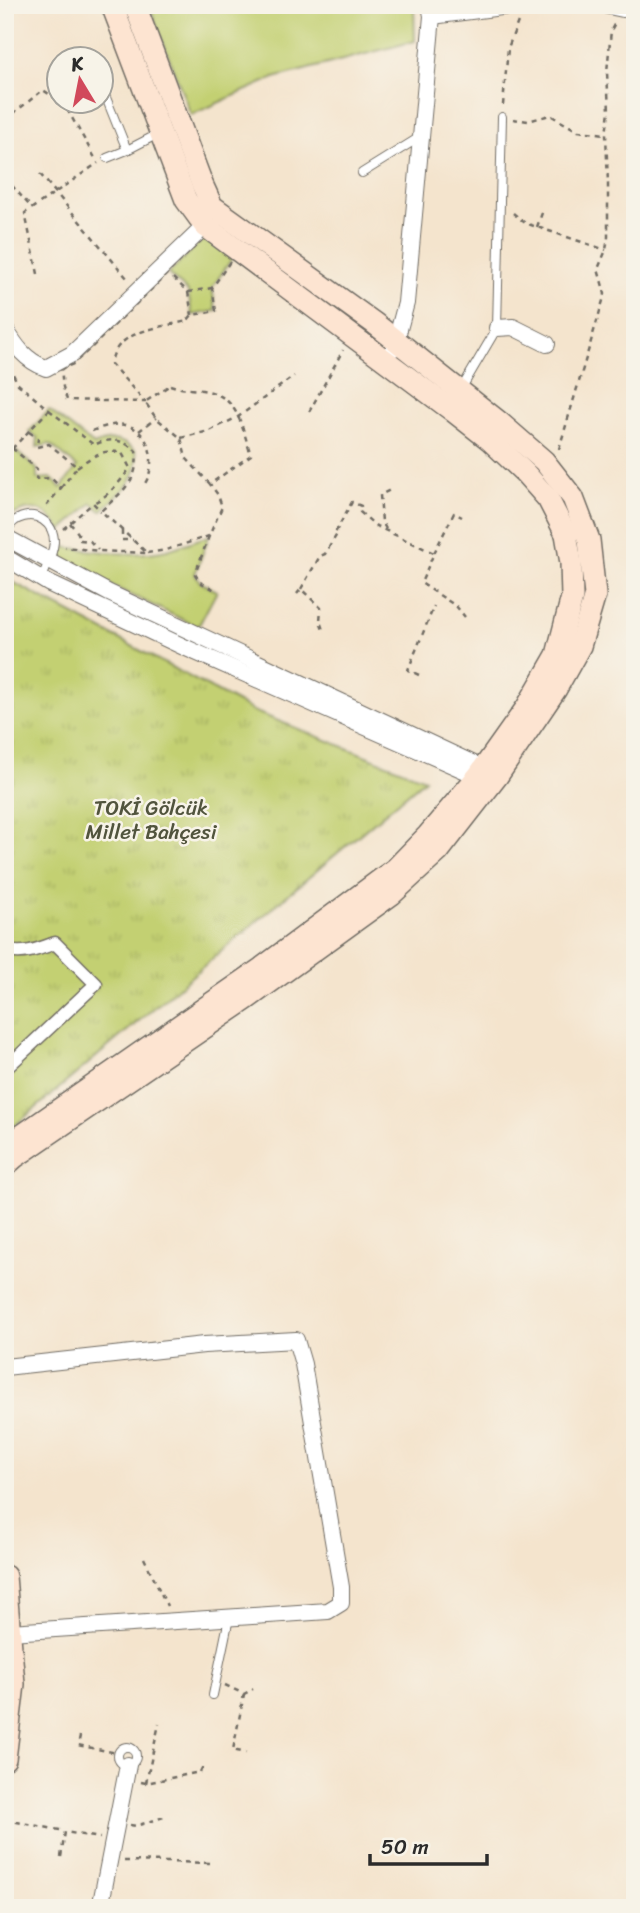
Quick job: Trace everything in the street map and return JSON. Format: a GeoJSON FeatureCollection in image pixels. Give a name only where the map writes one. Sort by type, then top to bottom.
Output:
{"type":"FeatureCollection","features":[{"type":"Feature","properties":{"kind":"main road"},"geometry":{"type":"LineString","coordinates":[[5,1166],[248,998],[392,894],[438,852],[488,776],[557,655],[572,597],[571,564],[566,534],[548,499],[525,473],[490,440],[205,226],[186,200],[111,5]]}},
{"type":"Feature","properties":{"kind":"main road"},"geometry":{"type":"LineString","coordinates":[[5,1147],[155,1044],[376,884],[488,776],[556,689],[580,646],[595,595],[589,540],[573,498],[544,461],[396,341],[212,206],[135,5]]}},
{"type":"Feature","properties":{"kind":"main road"},"geometry":{"type":"LineString","coordinates":[[5,1576],[14,1684],[5,1759]]}},
{"type":"Feature","properties":{"kind":"street"},"geometry":{"type":"LineString","coordinates":[[604,5],[623,9]]}},
{"type":"Feature","properties":{"kind":"street"},"geometry":{"type":"LineString","coordinates":[[390,364],[406,303],[431,11],[519,11]]}},
{"type":"Feature","properties":{"kind":"street"},"geometry":{"type":"LineString","coordinates":[[5,328],[15,345],[34,364],[46,368],[72,354],[205,226]]}},
{"type":"Feature","properties":{"kind":"street"},"geometry":{"type":"LineString","coordinates":[[496,328],[513,327],[547,344]]}},
{"type":"Feature","properties":{"kind":"street"},"geometry":{"type":"LineString","coordinates":[[5,537],[117,597],[488,776]]}},
{"type":"Feature","properties":{"kind":"street"},"geometry":{"type":"LineString","coordinates":[[5,557],[41,580],[184,647],[488,776]]}},
{"type":"Feature","properties":{"kind":"street"},"geometry":{"type":"LineString","coordinates":[[5,950],[31,952],[55,943],[96,984],[5,1069]]}},
{"type":"Feature","properties":{"kind":"street"},"geometry":{"type":"LineString","coordinates":[[5,1367],[204,1345],[296,1339],[303,1364],[341,1587],[341,1603],[328,1611],[10,1632]]}},
{"type":"Feature","properties":{"kind":"street"},"geometry":{"type":"LineString","coordinates":[[100,1908],[113,1841],[123,1759]]}},
{"type":"Feature","properties":{"kind":"lane"},"geometry":{"type":"LineString","coordinates":[[113,116],[127,150]]}},
{"type":"Feature","properties":{"kind":"lane"},"geometry":{"type":"LineString","coordinates":[[460,391],[496,328],[502,117]]}},
{"type":"Feature","properties":{"kind":"lane"},"geometry":{"type":"LineString","coordinates":[[107,158],[161,133]]}},
{"type":"Feature","properties":{"kind":"lane"},"geometry":{"type":"LineString","coordinates":[[362,173],[420,136]]}},
{"type":"Feature","properties":{"kind":"lane"},"geometry":{"type":"LineString","coordinates":[[5,530],[19,519],[32,516],[45,520],[52,529],[54,543],[41,580]]}},
{"type":"Feature","properties":{"kind":"lane"},"geometry":{"type":"LineString","coordinates":[[213,1695],[229,1618]]}},
{"type":"Feature","properties":{"kind":"path"},"geometry":{"type":"LineString","coordinates":[[559,449],[605,293],[598,269],[606,250],[606,134],[609,111],[607,72],[611,30],[623,9]]}},
{"type":"Feature","properties":{"kind":"path"},"geometry":{"type":"LineString","coordinates":[[519,11],[508,48],[502,117],[528,121],[550,115],[578,131],[606,134]]}},
{"type":"Feature","properties":{"kind":"path"},"geometry":{"type":"LineString","coordinates":[[5,120],[43,90],[46,92]]}},
{"type":"Feature","properties":{"kind":"path"},"geometry":{"type":"LineString","coordinates":[[5,107],[11,116]]}},
{"type":"Feature","properties":{"kind":"path"},"geometry":{"type":"LineString","coordinates":[[70,116],[98,164]]}},
{"type":"Feature","properties":{"kind":"path"},"geometry":{"type":"LineString","coordinates":[[38,274],[25,213],[107,158]]}},
{"type":"Feature","properties":{"kind":"path"},"geometry":{"type":"LineString","coordinates":[[40,174],[137,292]]}},
{"type":"Feature","properties":{"kind":"path"},"geometry":{"type":"LineString","coordinates":[[5,178],[31,207]]}},
{"type":"Feature","properties":{"kind":"path"},"geometry":{"type":"LineString","coordinates":[[499,200],[525,223],[606,250]]}},
{"type":"Feature","properties":{"kind":"path"},"geometry":{"type":"LineString","coordinates":[[537,227],[543,210]]}},
{"type":"Feature","properties":{"kind":"path"},"geometry":{"type":"LineString","coordinates":[[210,484],[251,455],[238,417],[229,401],[204,390],[170,385],[145,401],[67,400],[61,369],[73,364],[91,348],[206,236],[233,257],[212,288],[216,311],[139,332],[123,341],[113,352],[111,364],[145,401],[156,418],[181,438],[186,458],[218,495],[222,507],[195,574],[200,582],[217,591]]}},
{"type":"Feature","properties":{"kind":"path"},"geometry":{"type":"LineString","coordinates":[[167,274],[188,292],[192,316]]}},
{"type":"Feature","properties":{"kind":"path"},"geometry":{"type":"LineString","coordinates":[[188,292],[212,288]]}},
{"type":"Feature","properties":{"kind":"path"},"geometry":{"type":"LineString","coordinates":[[309,412],[346,346]]}},
{"type":"Feature","properties":{"kind":"path"},"geometry":{"type":"LineString","coordinates":[[5,358],[18,384],[94,445],[107,439],[124,441],[136,451],[138,465],[133,480],[101,511]]}},
{"type":"Feature","properties":{"kind":"path"},"geometry":{"type":"LineString","coordinates":[[181,438],[209,430],[238,417],[293,376]]}},
{"type":"Feature","properties":{"kind":"path"},"geometry":{"type":"LineString","coordinates":[[5,456],[49,410]]}},
{"type":"Feature","properties":{"kind":"path"},"geometry":{"type":"LineString","coordinates":[[139,431],[156,418]]}},
{"type":"Feature","properties":{"kind":"path"},"geometry":{"type":"LineString","coordinates":[[92,431],[106,426],[125,425],[139,431],[150,448],[152,464],[144,485]]}},
{"type":"Feature","properties":{"kind":"path"},"geometry":{"type":"LineString","coordinates":[[29,432],[38,438],[37,447],[49,444],[78,467]]}},
{"type":"Feature","properties":{"kind":"path"},"geometry":{"type":"LineString","coordinates":[[12,448],[37,469],[36,480],[51,478],[61,488]]}},
{"type":"Feature","properties":{"kind":"path"},"geometry":{"type":"LineString","coordinates":[[43,511],[78,467],[98,452],[112,450],[122,453],[130,468],[111,491],[61,531]]}},
{"type":"Feature","properties":{"kind":"path"},"geometry":{"type":"LineString","coordinates":[[388,532],[382,522],[380,495],[392,489]]}},
{"type":"Feature","properties":{"kind":"path"},"geometry":{"type":"LineString","coordinates":[[297,594],[320,556],[325,554],[331,544],[352,502],[361,506],[360,512],[376,526],[434,553]]}},
{"type":"Feature","properties":{"kind":"path"},"geometry":{"type":"LineString","coordinates":[[93,503],[147,553]]}},
{"type":"Feature","properties":{"kind":"path"},"geometry":{"type":"LineString","coordinates":[[462,517],[454,513],[421,583],[456,606],[465,617]]}},
{"type":"Feature","properties":{"kind":"path"},"geometry":{"type":"LineString","coordinates":[[69,523],[78,533],[80,540],[90,541],[99,551]]}},
{"type":"Feature","properties":{"kind":"path"},"geometry":{"type":"LineString","coordinates":[[122,530],[122,540],[134,540]]}},
{"type":"Feature","properties":{"kind":"path"},"geometry":{"type":"LineString","coordinates":[[63,547],[147,553],[166,550],[209,536]]}},
{"type":"Feature","properties":{"kind":"path"},"geometry":{"type":"LineString","coordinates":[[301,589],[321,608],[320,621],[324,633]]}},
{"type":"Feature","properties":{"kind":"path"},"geometry":{"type":"LineString","coordinates":[[419,675],[408,670],[434,606]]}},
{"type":"Feature","properties":{"kind":"path"},"geometry":{"type":"LineString","coordinates":[[144,1558],[169,1612]]}},
{"type":"Feature","properties":{"kind":"path"},"geometry":{"type":"LineString","coordinates":[[216,1680],[244,1694]]}},
{"type":"Feature","properties":{"kind":"path"},"geometry":{"type":"LineString","coordinates":[[233,1750],[244,1694],[253,1689]]}},
{"type":"Feature","properties":{"kind":"path"},"geometry":{"type":"LineString","coordinates":[[159,1724],[146,1783],[201,1772],[204,1764]]}},
{"type":"Feature","properties":{"kind":"path"},"geometry":{"type":"LineString","coordinates":[[80,1736],[78,1745],[123,1759]]}},
{"type":"Feature","properties":{"kind":"path"},"geometry":{"type":"LineString","coordinates":[[227,1748],[246,1754]]}},
{"type":"Feature","properties":{"kind":"path"},"geometry":{"type":"LineString","coordinates":[[136,1826],[167,1816]]}},
{"type":"Feature","properties":{"kind":"path"},"geometry":{"type":"LineString","coordinates":[[6,1821],[113,1841]]}},
{"type":"Feature","properties":{"kind":"path"},"geometry":{"type":"LineString","coordinates":[[61,1857],[65,1832],[69,1832],[71,1826]]}},
{"type":"Feature","properties":{"kind":"path"},"geometry":{"type":"LineString","coordinates":[[110,1858],[212,1863]]}},
{"type":"Feature","properties":{"kind":"path"},"geometry":{"type":"LineString","coordinates":[[114,1908],[132,1905]]}},
{"type":"Feature","properties":{"kind":"green space"},"geometry":{"type":"Polygon","coordinates":[[[149,5],[414,5],[415,41],[274,78],[191,115],[149,5]]]}},
{"type":"Feature","properties":{"kind":"green space"},"geometry":{"type":"Polygon","coordinates":[[[206,236],[233,257],[212,288],[216,311],[192,315],[188,292],[168,274],[206,236]]]}},
{"type":"Feature","properties":{"kind":"green space"},"geometry":{"type":"Polygon","coordinates":[[[49,410],[94,445],[116,440],[136,451],[135,470],[122,492],[101,511],[92,503],[61,531],[49,516],[37,510],[22,511],[5,519],[5,456],[12,448],[37,469],[37,479],[51,478],[61,488],[77,467],[50,444],[37,447],[38,438],[29,432],[49,410]]]}},
{"type":"Feature","properties":{"kind":"green space"},"geometry":{"type":"Polygon","coordinates":[[[209,536],[195,574],[200,582],[217,591],[198,627],[60,561],[63,547],[141,553],[167,550],[209,536]]]}},
{"type":"Feature","properties":{"kind":"green space","name":"TOKİ Gölcük Millet Bahçesi"},"geometry":{"type":"Polygon","coordinates":[[[5,578],[253,711],[425,779],[5,1134],[5,578]]]}}]}
